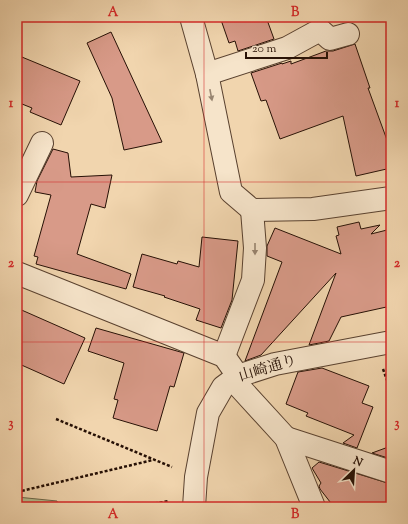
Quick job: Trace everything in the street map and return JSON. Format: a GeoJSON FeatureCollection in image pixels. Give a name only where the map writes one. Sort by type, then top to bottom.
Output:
{"type":"FeatureCollection","features":[{"type":"Feature","properties":{"kind":"street"},"geometry":{"type":"LineString","coordinates":[[191,17],[208,74],[231,192],[252,210],[313,209],[391,198]]}},
{"type":"Feature","properties":{"kind":"street"},"geometry":{"type":"LineString","coordinates":[[208,74],[287,48],[320,30],[330,39],[348,34]]}},
{"type":"Feature","properties":{"kind":"street"},"geometry":{"type":"LineString","coordinates":[[17,195],[42,143]]}},
{"type":"Feature","properties":{"kind":"street"},"geometry":{"type":"LineString","coordinates":[[224,356],[253,280],[255,248],[252,210]]}},
{"type":"Feature","properties":{"kind":"street"},"geometry":{"type":"LineString","coordinates":[[17,273],[224,356],[235,378],[286,438],[314,507]]}},
{"type":"Feature","properties":{"kind":"street","name":"山崎通り"},"geometry":{"type":"LineString","coordinates":[[195,493],[208,413],[223,387],[235,378],[274,364],[391,342]]}},
{"type":"Feature","properties":{"kind":"street"},"geometry":{"type":"LineString","coordinates":[[286,438],[391,472]]}},
{"type":"Feature","properties":{"kind":"path"},"geometry":{"type":"LineString","coordinates":[[56,419],[153,460],[195,493]]}},
{"type":"Feature","properties":{"kind":"path"},"geometry":{"type":"LineString","coordinates":[[17,492],[153,460]]}},
{"type":"Feature","properties":{"kind":"path"},"geometry":{"type":"LineString","coordinates":[[134,507],[195,493]]}},
{"type":"Feature","properties":{"kind":"green space"},"geometry":{"type":"Polygon","coordinates":[[[17,497],[57,501],[58,507],[17,507],[17,497]]]}},
{"type":"Feature","properties":{"kind":"building"},"geometry":{"type":"Polygon","coordinates":[[[220,17],[266,17],[274,39],[238,51],[235,41],[229,43],[220,17]]]}},
{"type":"Feature","properties":{"kind":"building"},"geometry":{"type":"Polygon","coordinates":[[[111,32],[162,142],[124,150],[112,98],[87,43],[111,32]]]}},
{"type":"Feature","properties":{"kind":"building"},"geometry":{"type":"Polygon","coordinates":[[[355,44],[370,88],[368,88],[387,140],[391,157],[391,168],[356,176],[343,116],[280,139],[266,100],[261,101],[251,73],[291,61],[291,64],[326,51],[333,51],[355,44]]]}},
{"type":"Feature","properties":{"kind":"building"},"geometry":{"type":"Polygon","coordinates":[[[17,55],[80,81],[61,125],[30,112],[32,108],[17,102],[17,55]]]}},
{"type":"Feature","properties":{"kind":"building"},"geometry":{"type":"Polygon","coordinates":[[[53,149],[68,153],[71,177],[112,175],[105,208],[91,204],[77,254],[131,274],[126,289],[36,264],[38,257],[34,256],[51,195],[35,192],[37,181],[53,149]]]}},
{"type":"Feature","properties":{"kind":"building"},"geometry":{"type":"Polygon","coordinates":[[[359,222],[361,229],[380,225],[371,234],[391,229],[391,306],[341,317],[329,341],[309,345],[336,273],[261,355],[245,361],[282,262],[267,256],[267,246],[275,228],[341,254],[336,236],[339,235],[337,227],[359,222]]]}},
{"type":"Feature","properties":{"kind":"building"},"geometry":{"type":"Polygon","coordinates":[[[202,237],[238,241],[232,300],[221,328],[196,320],[200,309],[164,297],[165,296],[133,287],[142,254],[177,264],[178,261],[199,267],[202,237]]]}},
{"type":"Feature","properties":{"kind":"building"},"geometry":{"type":"Polygon","coordinates":[[[17,308],[85,338],[64,384],[17,363],[17,308]]]}},
{"type":"Feature","properties":{"kind":"building"},"geometry":{"type":"Polygon","coordinates":[[[96,328],[184,353],[174,387],[170,386],[157,431],[113,418],[118,400],[114,399],[124,363],[88,351],[96,328]]]}},
{"type":"Feature","properties":{"kind":"building"},"geometry":{"type":"Polygon","coordinates":[[[322,368],[369,386],[362,403],[373,407],[357,448],[343,443],[354,435],[306,416],[308,413],[286,404],[298,372],[322,368]]]}},
{"type":"Feature","properties":{"kind":"building"},"geometry":{"type":"Polygon","coordinates":[[[391,446],[391,459],[372,453],[391,446]]]}},
{"type":"Feature","properties":{"kind":"building"},"geometry":{"type":"Polygon","coordinates":[[[319,462],[391,484],[391,507],[334,507],[320,489],[319,486],[321,483],[312,468],[319,462]]]}}]}
